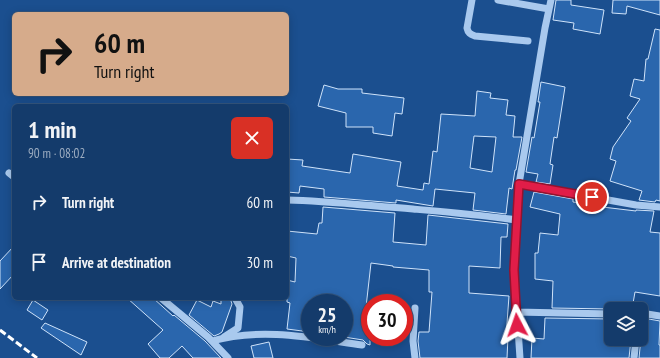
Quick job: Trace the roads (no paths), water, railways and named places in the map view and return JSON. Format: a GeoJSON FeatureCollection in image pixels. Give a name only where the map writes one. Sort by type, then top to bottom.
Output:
{"type":"FeatureCollection","features":[{"type":"Feature","properties":{"kind":"street"},"geometry":{"type":"LineString","coordinates":[[472,0],[467,28],[470,34],[475,36],[528,41]]}},
{"type":"Feature","properties":{"kind":"street"},"geometry":{"type":"LineString","coordinates":[[498,0],[549,9]]}},
{"type":"Feature","properties":{"kind":"street"},"geometry":{"type":"LineString","coordinates":[[520,358],[514,270],[519,184],[551,0]]}},
{"type":"Feature","properties":{"kind":"street"},"geometry":{"type":"LineString","coordinates":[[519,184],[636,205],[660,207]]}},
{"type":"Feature","properties":{"kind":"street"},"geometry":{"type":"LineString","coordinates":[[289,200],[317,200],[442,211],[486,215],[516,220]]}},
{"type":"Feature","properties":{"kind":"street"},"geometry":{"type":"LineString","coordinates":[[220,339],[238,328],[240,307],[236,300]]}},
{"type":"Feature","properties":{"kind":"street"},"geometry":{"type":"LineString","coordinates":[[168,301],[212,341],[228,358]]}},
{"type":"Feature","properties":{"kind":"street"},"geometry":{"type":"LineString","coordinates":[[415,308],[413,340],[415,358]]}},
{"type":"Feature","properties":{"kind":"street"},"geometry":{"type":"LineString","coordinates":[[516,312],[604,314]]}},
{"type":"Feature","properties":{"kind":"street"},"geometry":{"type":"LineString","coordinates":[[648,314],[660,316]]}},
{"type":"Feature","properties":{"kind":"street"},"geometry":{"type":"LineString","coordinates":[[212,341],[248,334],[263,333],[330,339],[361,345]]}},
{"type":"Feature","properties":{"kind":"street"},"geometry":{"type":"LineString","coordinates":[[634,358],[635,346]]}},
{"type":"Feature","properties":{"kind":"railway"},"geometry":{"type":"LineString","coordinates":[[0,330],[37,358]]}}]}
